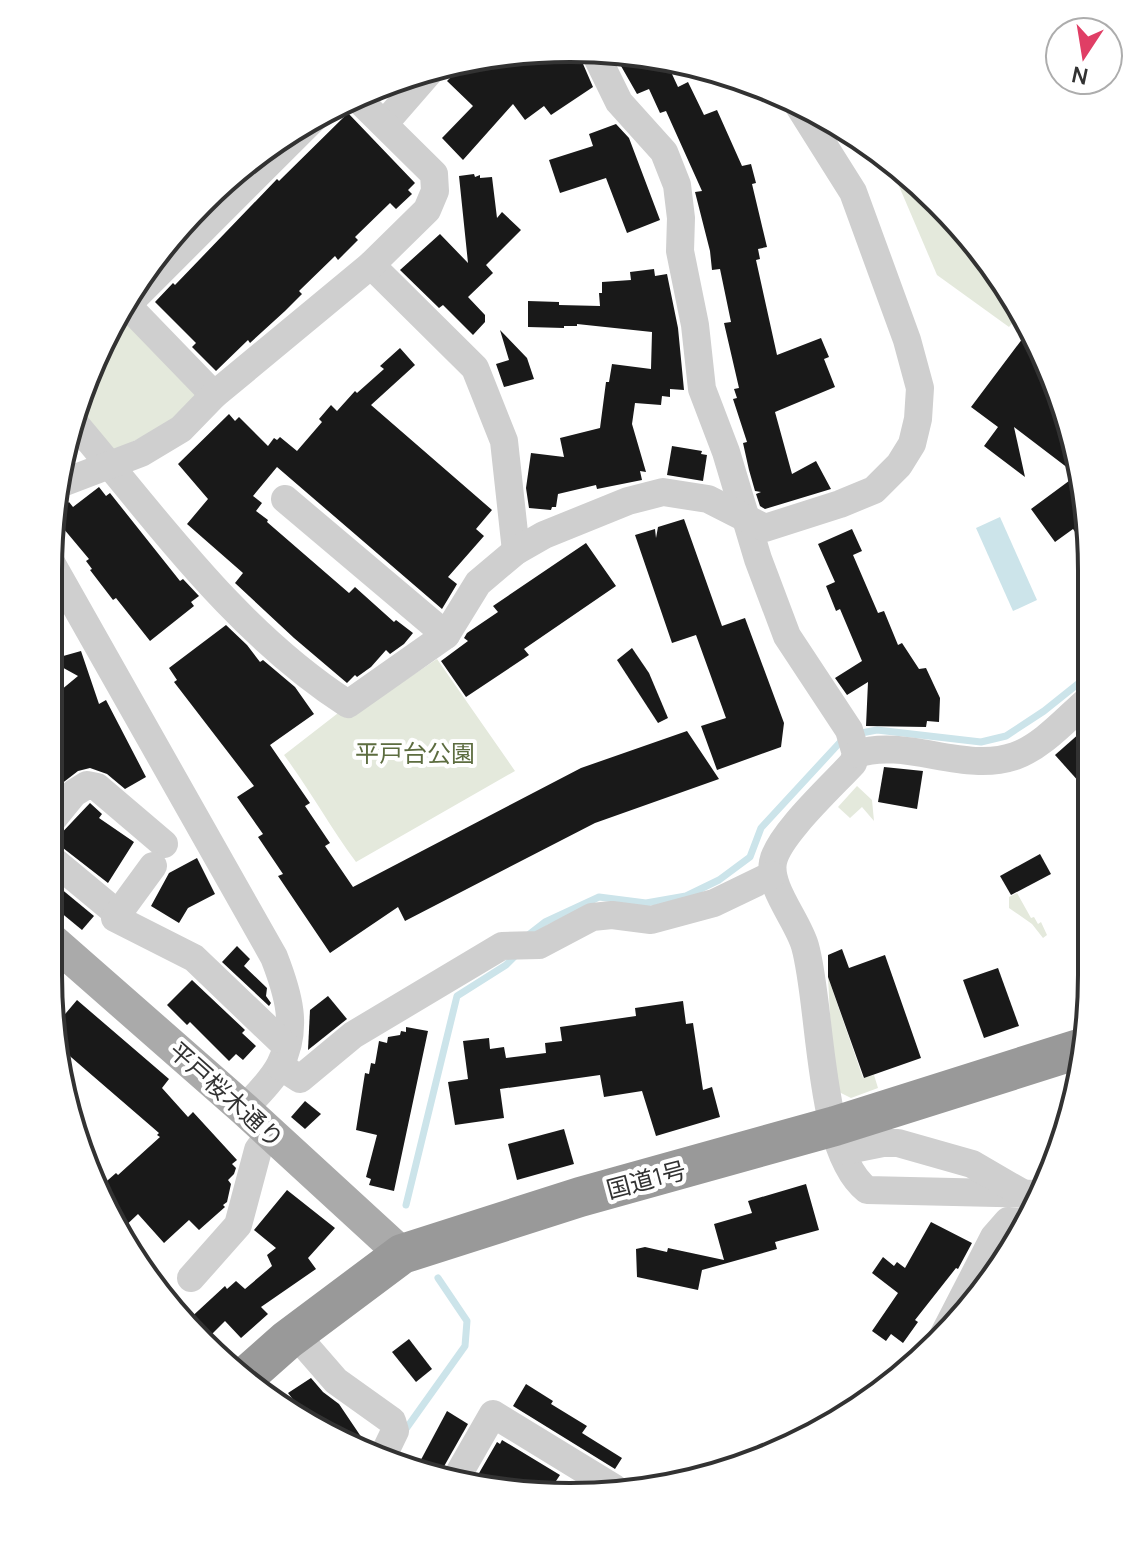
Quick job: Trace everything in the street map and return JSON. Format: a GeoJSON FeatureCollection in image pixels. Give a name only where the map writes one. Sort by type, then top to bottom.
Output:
{"type":"FeatureCollection","features":[{"type":"Feature","properties":{"kind":"highway","name":"国道1号"},"geometry":{"type":"LineString","coordinates":[[252,1371],[402,1254],[580,1197],[839,1138],[1072,1052]]}},
{"type":"Feature","properties":{"kind":"main road","name":"平戸桜木通り"},"geometry":{"type":"LineString","coordinates":[[62,949],[271,1132],[402,1254]]}},
{"type":"Feature","properties":{"kind":"street"},"geometry":{"type":"LineString","coordinates":[[600,63],[619,102],[664,152],[677,185],[681,218],[680,251],[695,325],[702,389],[787,636],[853,742],[853,763],[782,842],[773,859],[772,875],[803,939],[813,973],[819,1057],[839,1138],[854,1180],[867,1190],[1029,1194]]}},
{"type":"Feature","properties":{"kind":"street"},"geometry":{"type":"LineString","coordinates":[[384,124],[417,86]]}},
{"type":"Feature","properties":{"kind":"street"},"geometry":{"type":"LineString","coordinates":[[70,480],[141,453],[181,429],[214,395],[371,265],[427,210],[435,191],[434,174],[365,106]]}},
{"type":"Feature","properties":{"kind":"street"},"geometry":{"type":"LineString","coordinates":[[81,431],[196,570],[282,657],[348,704],[446,635],[478,583],[516,551],[544,535],[617,505],[663,492],[708,499],[765,528],[874,490],[899,465],[912,444],[918,419],[920,388],[907,340],[853,192],[809,122]]}},
{"type":"Feature","properties":{"kind":"street"},"geometry":{"type":"LineString","coordinates":[[167,261],[243,182]]}},
{"type":"Feature","properties":{"kind":"street"},"geometry":{"type":"LineString","coordinates":[[371,265],[475,368],[504,441],[516,551]]}},
{"type":"Feature","properties":{"kind":"street"},"geometry":{"type":"LineString","coordinates":[[133,311],[214,395]]}},
{"type":"Feature","properties":{"kind":"street"},"geometry":{"type":"LineString","coordinates":[[285,499],[446,635]]}},
{"type":"Feature","properties":{"kind":"street"},"geometry":{"type":"LineString","coordinates":[[62,582],[274,957],[288,992],[291,1022],[283,1056],[244,1109]]}},
{"type":"Feature","properties":{"kind":"street"},"geometry":{"type":"LineString","coordinates":[[853,742],[872,749],[992,760],[1015,756],[1038,742],[1078,708]]}},
{"type":"Feature","properties":{"kind":"street"},"geometry":{"type":"LineString","coordinates":[[62,808],[74,793],[87,785],[89,775],[159,855],[115,918],[194,958],[300,1079],[353,1035],[502,946],[539,945],[592,917],[612,915],[651,920],[714,903],[772,875]]}},
{"type":"Feature","properties":{"kind":"street"},"geometry":{"type":"LineString","coordinates":[[62,868],[118,914]]}},
{"type":"Feature","properties":{"kind":"street"},"geometry":{"type":"LineString","coordinates":[[191,1278],[238,1225],[258,1150],[271,1132]]}},
{"type":"Feature","properties":{"kind":"street"},"geometry":{"type":"LineString","coordinates":[[839,1138],[898,1143],[972,1164],[1029,1193]]}},
{"type":"Feature","properties":{"kind":"street"},"geometry":{"type":"LineString","coordinates":[[964,1295],[994,1237],[1008,1221],[1014,1222]]}},
{"type":"Feature","properties":{"kind":"street"},"geometry":{"type":"LineString","coordinates":[[296,1335],[336,1381],[392,1421],[395,1431],[387,1448]]}},
{"type":"Feature","properties":{"kind":"street"},"geometry":{"type":"LineString","coordinates":[[460,1471],[493,1414],[573,1478]]}},
{"type":"Feature","properties":{"kind":"green space"},"geometry":{"type":"Polygon","coordinates":[[[897,182],[952,235],[1013,322],[1009,327],[937,275],[897,182]]]}},
{"type":"Feature","properties":{"kind":"green space"},"geometry":{"type":"Polygon","coordinates":[[[126,322],[199,396],[168,424],[114,451],[85,420],[114,345],[126,322]]]}},
{"type":"Feature","properties":{"kind":"green space","name":"平戸台公園"},"geometry":{"type":"Polygon","coordinates":[[[437,659],[515,771],[356,862],[284,755],[342,710],[351,716],[437,659]]]}},
{"type":"Feature","properties":{"kind":"green space"},"geometry":{"type":"Polygon","coordinates":[[[857,786],[872,800],[874,821],[862,807],[850,818],[838,807],[857,786]]]}},
{"type":"Feature","properties":{"kind":"green space"},"geometry":{"type":"Polygon","coordinates":[[[1017,893],[1031,918],[1034,917],[1038,924],[1041,922],[1047,935],[1043,938],[1032,924],[1009,908],[1009,897],[1017,893]]]}},
{"type":"Feature","properties":{"kind":"green space"},"geometry":{"type":"Polygon","coordinates":[[[828,977],[863,1078],[874,1075],[878,1088],[851,1098],[839,1092],[832,1053],[828,977]]]}},
{"type":"Feature","properties":{"kind":"water"},"geometry":{"type":"Polygon","coordinates":[[[1000,517],[1037,600],[1013,611],[976,528],[1000,517]]]}},
{"type":"Feature","properties":{"kind":"building"},"geometry":{"type":"Polygon","coordinates":[[[582,62],[593,87],[551,115],[544,106],[525,120],[513,104],[463,160],[442,138],[473,106],[447,81],[452,76],[504,66],[582,62]]]}},
{"type":"Feature","properties":{"kind":"building"},"geometry":{"type":"Polygon","coordinates":[[[620,65],[671,72],[678,87],[688,82],[704,115],[717,110],[742,166],[751,164],[756,183],[752,184],[767,247],[758,249],[760,259],[756,260],[777,355],[821,338],[829,357],[824,359],[835,387],[775,412],[792,474],[816,461],[831,489],[765,509],[760,506],[756,494],[761,492],[755,491],[743,443],[747,442],[733,399],[737,398],[734,389],[739,388],[724,323],[731,322],[720,269],[712,270],[695,192],[702,191],[666,111],[660,113],[649,89],[637,94],[620,65]]]}},
{"type":"Feature","properties":{"kind":"building"},"geometry":{"type":"Polygon","coordinates":[[[348,113],[415,183],[408,190],[412,194],[396,209],[390,203],[355,237],[358,240],[338,260],[335,256],[299,291],[302,294],[285,311],[216,371],[192,347],[196,343],[155,302],[277,179],[279,181],[348,113]]]}},
{"type":"Feature","properties":{"kind":"building"},"geometry":{"type":"Polygon","coordinates":[[[616,124],[629,138],[660,220],[627,233],[606,178],[560,193],[549,160],[593,146],[589,134],[616,124]]]}},
{"type":"Feature","properties":{"kind":"building"},"geometry":{"type":"Polygon","coordinates":[[[474,174],[475,177],[480,175],[480,178],[492,177],[497,218],[502,212],[521,230],[486,265],[493,273],[468,297],[485,315],[485,322],[473,335],[443,305],[439,308],[400,270],[440,234],[468,263],[459,176],[474,174]]]}},
{"type":"Feature","properties":{"kind":"building"},"geometry":{"type":"Polygon","coordinates":[[[654,269],[655,276],[667,274],[678,328],[684,390],[670,389],[670,397],[662,396],[661,405],[635,403],[632,424],[646,472],[640,471],[642,480],[597,489],[596,485],[558,494],[556,507],[551,510],[529,508],[526,488],[531,453],[564,457],[560,438],[600,428],[606,382],[609,382],[612,364],[651,369],[652,332],[577,324],[564,328],[528,327],[528,301],[600,306],[602,282],[631,280],[630,272],[654,269]]]}},
{"type":"Feature","properties":{"kind":"building"},"geometry":{"type":"Polygon","coordinates":[[[500,330],[527,358],[534,379],[504,387],[496,364],[509,360],[500,330]]]}},
{"type":"Feature","properties":{"kind":"building"},"geometry":{"type":"Polygon","coordinates":[[[1022,339],[1051,407],[1067,468],[1014,427],[1025,477],[984,446],[998,427],[971,407],[1022,339]]]}},
{"type":"Feature","properties":{"kind":"building"},"geometry":{"type":"Polygon","coordinates":[[[400,348],[415,365],[371,405],[492,510],[476,529],[484,536],[448,577],[457,584],[442,609],[277,467],[253,496],[262,503],[256,511],[349,593],[355,587],[394,622],[396,620],[413,633],[404,644],[390,654],[386,650],[371,667],[347,683],[235,583],[243,573],[187,524],[208,499],[178,464],[229,414],[235,421],[239,417],[268,446],[274,438],[277,440],[280,437],[297,451],[322,422],[319,419],[331,405],[337,411],[355,391],[357,393],[384,369],[380,366],[400,348]]]}},
{"type":"Feature","properties":{"kind":"building"},"geometry":{"type":"Polygon","coordinates":[[[672,446],[702,451],[701,454],[707,455],[703,481],[667,475],[672,446]]]}},
{"type":"Feature","properties":{"kind":"building"},"geometry":{"type":"Polygon","coordinates":[[[1070,480],[1077,534],[1073,529],[1055,542],[1031,509],[1070,480]]]}},
{"type":"Feature","properties":{"kind":"building"},"geometry":{"type":"Polygon","coordinates":[[[99,487],[106,496],[110,493],[180,581],[183,579],[199,596],[191,602],[194,606],[150,641],[116,598],[113,600],[90,570],[86,561],[89,559],[64,529],[66,505],[69,502],[73,507],[99,487]]]}},
{"type":"Feature","properties":{"kind":"building"},"geometry":{"type":"Polygon","coordinates":[[[684,519],[722,626],[745,618],[784,723],[781,747],[717,770],[701,726],[726,718],[696,635],[672,643],[635,535],[655,529],[656,538],[658,527],[684,519]]]}},
{"type":"Feature","properties":{"kind":"building"},"geometry":{"type":"Polygon","coordinates":[[[852,529],[862,551],[853,555],[878,613],[884,611],[898,645],[902,643],[919,669],[926,668],[940,698],[939,722],[927,721],[926,727],[866,726],[868,682],[847,695],[835,678],[862,661],[840,609],[836,611],[826,586],[835,582],[818,544],[852,529]]]}},
{"type":"Feature","properties":{"kind":"building"},"geometry":{"type":"Polygon","coordinates":[[[586,543],[616,586],[524,649],[529,655],[466,697],[441,661],[468,641],[464,638],[467,633],[498,612],[493,606],[586,543]]]}},
{"type":"Feature","properties":{"kind":"building"},"geometry":{"type":"Polygon","coordinates":[[[226,625],[260,662],[263,660],[295,687],[314,714],[270,745],[310,803],[305,806],[330,843],[325,846],[353,887],[581,768],[687,731],[719,779],[595,823],[405,921],[398,907],[330,953],[278,876],[283,874],[258,837],[263,834],[237,797],[254,786],[174,682],[177,680],[169,668],[226,625]]]}},
{"type":"Feature","properties":{"kind":"building"},"geometry":{"type":"Polygon","coordinates":[[[632,648],[649,673],[668,718],[658,723],[617,660],[632,648]]]}},
{"type":"Feature","properties":{"kind":"building"},"geometry":{"type":"Polygon","coordinates":[[[81,651],[99,704],[106,700],[146,777],[125,789],[107,774],[90,768],[78,771],[62,783],[62,689],[78,676],[62,667],[62,656],[81,651]]]}},
{"type":"Feature","properties":{"kind":"building"},"geometry":{"type":"Polygon","coordinates":[[[1078,735],[1078,781],[1055,755],[1078,735]]]}},
{"type":"Feature","properties":{"kind":"building"},"geometry":{"type":"Polygon","coordinates":[[[884,767],[923,771],[917,809],[878,802],[884,767]]]}},
{"type":"Feature","properties":{"kind":"building"},"geometry":{"type":"Polygon","coordinates":[[[90,803],[102,814],[99,818],[134,842],[108,883],[62,847],[62,833],[90,803]]]}},
{"type":"Feature","properties":{"kind":"building"},"geometry":{"type":"Polygon","coordinates":[[[1040,854],[1051,874],[1011,895],[1000,876],[1040,854]]]}},
{"type":"Feature","properties":{"kind":"building"},"geometry":{"type":"Polygon","coordinates":[[[197,858],[215,894],[188,908],[179,923],[151,906],[169,873],[197,858]]]}},
{"type":"Feature","properties":{"kind":"building"},"geometry":{"type":"Polygon","coordinates":[[[62,890],[94,916],[82,930],[62,914],[62,890]]]}},
{"type":"Feature","properties":{"kind":"building"},"geometry":{"type":"Polygon","coordinates":[[[237,946],[250,959],[244,966],[267,988],[269,1006],[222,962],[237,946]]]}},
{"type":"Feature","properties":{"kind":"building"},"geometry":{"type":"Polygon","coordinates":[[[842,949],[849,968],[885,955],[921,1058],[864,1078],[828,977],[828,955],[842,949]]]}},
{"type":"Feature","properties":{"kind":"building"},"geometry":{"type":"Polygon","coordinates":[[[998,968],[1019,1026],[984,1038],[963,980],[998,968]]]}},
{"type":"Feature","properties":{"kind":"building"},"geometry":{"type":"Polygon","coordinates":[[[192,980],[245,1030],[242,1033],[256,1046],[243,1060],[236,1054],[229,1061],[190,1022],[187,1025],[167,1005],[192,980]]]}},
{"type":"Feature","properties":{"kind":"building"},"geometry":{"type":"Polygon","coordinates":[[[328,996],[347,1019],[308,1050],[310,1010],[328,996]]]}},
{"type":"Feature","properties":{"kind":"building"},"geometry":{"type":"Polygon","coordinates":[[[77,1000],[169,1079],[162,1088],[188,1117],[193,1112],[237,1160],[232,1164],[236,1168],[228,1180],[231,1184],[227,1202],[223,1205],[225,1207],[199,1230],[189,1220],[164,1243],[138,1214],[127,1224],[106,1182],[116,1173],[118,1175],[160,1137],[157,1135],[159,1133],[69,1055],[64,1016],[77,1000]]]}},
{"type":"Feature","properties":{"kind":"building"},"geometry":{"type":"Polygon","coordinates":[[[683,1001],[686,1024],[693,1023],[703,1090],[712,1087],[720,1117],[656,1136],[642,1091],[604,1097],[600,1075],[500,1089],[504,1118],[455,1125],[448,1082],[468,1079],[463,1041],[489,1038],[490,1049],[504,1047],[506,1058],[546,1053],[545,1043],[562,1041],[560,1027],[636,1016],[635,1008],[683,1001]]]}},
{"type":"Feature","properties":{"kind":"building"},"geometry":{"type":"Polygon","coordinates":[[[406,1027],[428,1031],[394,1191],[369,1185],[371,1179],[366,1177],[377,1135],[356,1130],[365,1073],[369,1074],[371,1063],[375,1064],[379,1041],[387,1043],[388,1037],[406,1032],[406,1027]]]}},
{"type":"Feature","properties":{"kind":"building"},"geometry":{"type":"Polygon","coordinates":[[[305,1101],[321,1114],[305,1129],[291,1117],[305,1101]]]}},
{"type":"Feature","properties":{"kind":"building"},"geometry":{"type":"Polygon","coordinates":[[[564,1129],[574,1164],[517,1180],[508,1144],[564,1129]]]}},
{"type":"Feature","properties":{"kind":"building"},"geometry":{"type":"Polygon","coordinates":[[[806,1184],[819,1230],[775,1242],[777,1249],[702,1270],[698,1290],[637,1277],[636,1249],[645,1247],[667,1252],[668,1248],[724,1260],[714,1224],[752,1213],[748,1201],[806,1184]]]}},
{"type":"Feature","properties":{"kind":"building"},"geometry":{"type":"Polygon","coordinates":[[[287,1190],[335,1228],[308,1258],[316,1269],[261,1307],[268,1314],[241,1338],[225,1321],[212,1334],[193,1315],[225,1286],[227,1289],[236,1281],[245,1289],[272,1266],[267,1255],[276,1248],[254,1230],[287,1190]]]}},
{"type":"Feature","properties":{"kind":"building"},"geometry":{"type":"Polygon","coordinates":[[[931,1222],[972,1243],[958,1269],[915,1320],[918,1322],[903,1343],[891,1334],[886,1341],[872,1331],[898,1293],[872,1273],[883,1257],[894,1266],[897,1262],[905,1268],[931,1222]]]}},
{"type":"Feature","properties":{"kind":"building"},"geometry":{"type":"Polygon","coordinates":[[[409,1339],[432,1369],[416,1382],[392,1352],[409,1339]]]}},
{"type":"Feature","properties":{"kind":"building"},"geometry":{"type":"Polygon","coordinates":[[[311,1378],[339,1404],[362,1438],[316,1415],[294,1401],[288,1393],[311,1378]]]}},
{"type":"Feature","properties":{"kind":"building"},"geometry":{"type":"Polygon","coordinates":[[[526,1384],[587,1426],[582,1433],[622,1458],[615,1469],[513,1406],[526,1384]]]}},
{"type":"Feature","properties":{"kind":"building"},"geometry":{"type":"Polygon","coordinates":[[[447,1411],[468,1424],[444,1467],[421,1460],[447,1411]]]}},
{"type":"Feature","properties":{"kind":"building"},"geometry":{"type":"Polygon","coordinates":[[[502,1440],[560,1475],[555,1483],[478,1474],[497,1442],[500,1444],[502,1440]]]}},
{"type":"Feature","properties":{"kind":"waterway"},"geometry":{"type":"LineString","coordinates":[[856,734],[877,730],[981,742],[1006,736],[1078,684]]}},
{"type":"Feature","properties":{"kind":"waterway"},"geometry":{"type":"LineString","coordinates":[[527,936],[545,922],[599,897],[646,903],[686,896],[719,880],[750,857],[761,828],[844,738]]}},
{"type":"Feature","properties":{"kind":"waterway"},"geometry":{"type":"LineString","coordinates":[[406,1205],[457,996],[506,965],[517,954]]}},
{"type":"Feature","properties":{"kind":"waterway"},"geometry":{"type":"LineString","coordinates":[[403,1433],[465,1346],[467,1321],[438,1278]]}}]}
